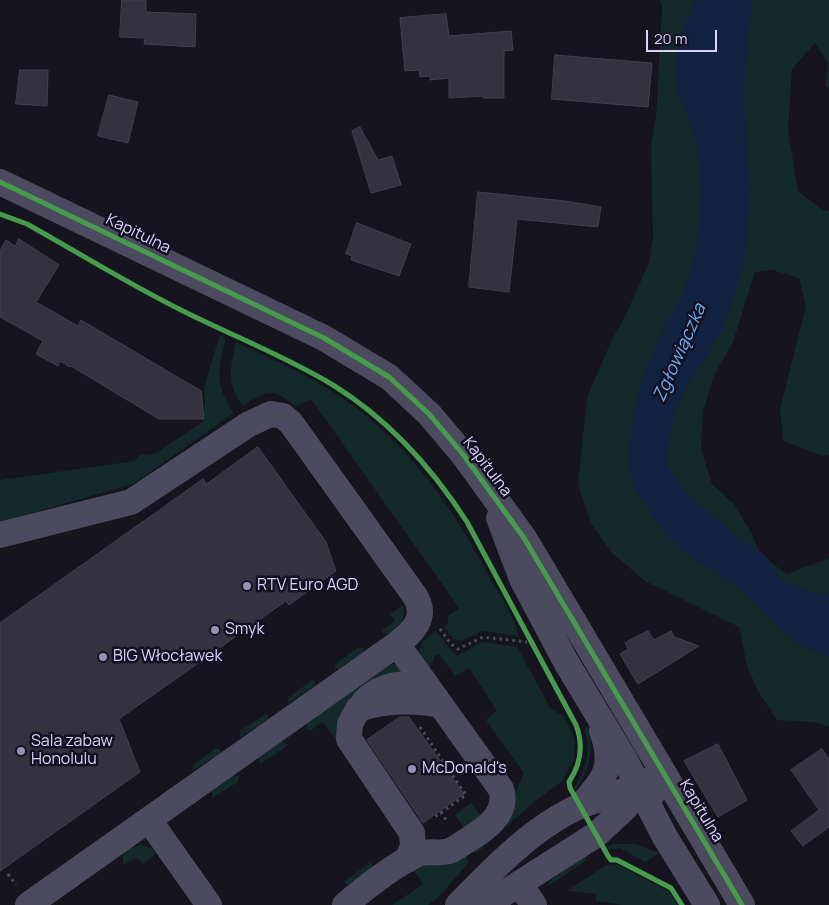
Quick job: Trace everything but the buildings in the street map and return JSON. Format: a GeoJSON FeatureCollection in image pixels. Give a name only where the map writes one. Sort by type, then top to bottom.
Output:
{"type":"FeatureCollection","features":[{"type":"Feature","properties":{"kind":"street","name":"Kapitulna"},"geometry":{"type":"LineString","coordinates":[[0,182],[284,318],[364,360],[388,377],[429,414],[462,453],[545,572],[742,905]]}},
{"type":"Feature","properties":{"kind":"street"},"geometry":{"type":"LineString","coordinates":[[0,536],[131,502],[254,420],[266,415],[276,414],[291,423],[415,596],[419,606],[418,624],[410,634],[397,644],[28,905]]}},
{"type":"Feature","properties":{"kind":"street","name":"Kapitulna"},"geometry":{"type":"LineString","coordinates":[[489,491],[522,579],[596,714],[625,760],[665,837],[707,905]]}},
{"type":"Feature","properties":{"kind":"street"},"geometry":{"type":"LineString","coordinates":[[345,905],[407,860],[423,853],[452,850],[497,817],[503,804],[501,789],[397,644]]}},
{"type":"Feature","properties":{"kind":"street"},"geometry":{"type":"LineString","coordinates":[[407,860],[413,847],[412,833],[349,739],[350,724],[358,710],[385,702],[422,702],[434,696]]}},
{"type":"Feature","properties":{"kind":"street"},"geometry":{"type":"LineString","coordinates":[[581,805],[601,784],[608,766],[607,743],[596,714]]}},
{"type":"Feature","properties":{"kind":"street"},"geometry":{"type":"LineString","coordinates":[[486,905],[527,895],[625,808],[639,788],[646,770],[645,741]]}},
{"type":"Feature","properties":{"kind":"street"},"geometry":{"type":"LineString","coordinates":[[458,905],[512,853],[555,820],[581,805],[622,791],[639,788],[651,790],[658,794],[679,818],[701,836]]}},
{"type":"Feature","properties":{"kind":"street"},"geometry":{"type":"LineString","coordinates":[[148,820],[209,905]]}},
{"type":"Feature","properties":{"kind":"street"},"geometry":{"type":"LineString","coordinates":[[597,834],[637,824],[653,828],[665,837]]}},
{"type":"Feature","properties":{"kind":"path"},"geometry":{"type":"LineString","coordinates":[[418,624],[440,629],[451,644],[458,649],[483,637],[530,642]]}},
{"type":"Feature","properties":{"kind":"path"},"geometry":{"type":"LineString","coordinates":[[412,833],[466,795],[419,726]]}},
{"type":"Feature","properties":{"kind":"green space"},"geometry":{"type":"Polygon","coordinates":[[[660,0],[829,0],[829,88],[825,86],[828,64],[815,43],[792,69],[788,129],[798,191],[823,210],[829,211],[829,455],[823,456],[783,441],[780,409],[806,306],[799,278],[772,270],[755,272],[733,342],[714,375],[703,411],[701,449],[712,484],[734,504],[752,534],[760,555],[787,574],[829,558],[829,727],[810,722],[777,720],[758,691],[747,666],[739,627],[645,581],[612,553],[591,523],[578,485],[587,397],[648,265],[653,237],[651,147],[656,116],[662,7],[660,0]]]}},
{"type":"Feature","properties":{"kind":"green space"},"geometry":{"type":"Polygon","coordinates":[[[220,335],[226,338],[220,368],[221,385],[223,394],[234,413],[133,484],[0,522],[0,480],[135,461],[139,455],[154,454],[204,421],[205,383],[220,335]]]}},
{"type":"Feature","properties":{"kind":"green space"},"geometry":{"type":"Polygon","coordinates":[[[236,342],[324,386],[351,404],[399,447],[420,470],[458,522],[507,607],[515,623],[518,636],[482,631],[462,641],[453,639],[443,626],[448,623],[448,616],[459,608],[311,399],[296,406],[281,396],[270,393],[264,394],[243,406],[234,390],[231,375],[236,342]]]}},
{"type":"Feature","properties":{"kind":"green space"},"geometry":{"type":"Polygon","coordinates":[[[403,605],[404,614],[401,622],[389,634],[383,633],[382,630],[395,621],[390,614],[403,605]]]}},
{"type":"Feature","properties":{"kind":"green space"},"geometry":{"type":"Polygon","coordinates":[[[436,631],[456,656],[483,642],[517,647],[551,709],[564,716],[575,742],[574,760],[562,781],[530,805],[477,853],[472,850],[512,799],[524,773],[486,720],[497,711],[469,668],[455,676],[439,654],[435,656],[428,672],[419,651],[423,641],[436,631]]]}},
{"type":"Feature","properties":{"kind":"green space"},"geometry":{"type":"Polygon","coordinates":[[[359,647],[363,648],[363,652],[339,669],[335,668],[335,664],[359,647]]]}},
{"type":"Feature","properties":{"kind":"green space"},"geometry":{"type":"Polygon","coordinates":[[[394,664],[406,670],[349,710],[387,812],[323,722],[310,731],[306,728],[307,723],[387,666],[394,664]]]}},
{"type":"Feature","properties":{"kind":"green space"},"geometry":{"type":"Polygon","coordinates":[[[311,681],[315,681],[315,686],[288,703],[288,698],[311,681]]]}},
{"type":"Feature","properties":{"kind":"green space"},"geometry":{"type":"Polygon","coordinates":[[[266,714],[269,716],[268,720],[240,737],[240,731],[266,714]]]}},
{"type":"Feature","properties":{"kind":"green space"},"geometry":{"type":"Polygon","coordinates":[[[588,727],[591,744],[589,760],[584,775],[575,790],[574,787],[585,767],[588,745],[584,729],[588,727]]]}},
{"type":"Feature","properties":{"kind":"green space"},"geometry":{"type":"Polygon","coordinates":[[[281,741],[289,745],[260,764],[259,757],[281,741]]]}},
{"type":"Feature","properties":{"kind":"green space"},"geometry":{"type":"Polygon","coordinates":[[[216,748],[221,750],[220,754],[193,770],[193,765],[216,748]]]}},
{"type":"Feature","properties":{"kind":"green space"},"geometry":{"type":"Polygon","coordinates":[[[233,775],[239,776],[238,782],[212,798],[212,790],[233,775]]]}},
{"type":"Feature","properties":{"kind":"green space"},"geometry":{"type":"Polygon","coordinates":[[[471,803],[482,818],[465,830],[455,815],[471,803]]]}},
{"type":"Feature","properties":{"kind":"green space"},"geometry":{"type":"Polygon","coordinates":[[[636,844],[660,853],[645,862],[620,848],[609,850],[607,846],[636,844]]]}},
{"type":"Feature","properties":{"kind":"green space"},"geometry":{"type":"Polygon","coordinates":[[[140,845],[151,848],[156,853],[144,864],[137,858],[123,865],[123,854],[131,848],[140,845]]]}},
{"type":"Feature","properties":{"kind":"green space"},"geometry":{"type":"Polygon","coordinates":[[[467,856],[468,863],[441,895],[428,905],[392,905],[423,884],[412,868],[467,856]]]}},
{"type":"Feature","properties":{"kind":"green space"},"geometry":{"type":"Polygon","coordinates":[[[585,856],[587,860],[545,888],[552,879],[585,856]]]}},
{"type":"Feature","properties":{"kind":"green space"},"geometry":{"type":"Polygon","coordinates":[[[370,862],[374,868],[351,885],[344,882],[370,862]]]}},
{"type":"Feature","properties":{"kind":"green space"},"geometry":{"type":"Polygon","coordinates":[[[617,864],[669,892],[678,905],[623,905],[596,901],[596,894],[566,891],[607,865],[617,864]]]}},
{"type":"Feature","properties":{"kind":"water","name":"Zgłowiączka"},"geometry":{"type":"Polygon","coordinates":[[[696,0],[752,0],[743,92],[750,183],[748,233],[743,266],[723,329],[680,400],[671,425],[667,463],[674,477],[689,496],[738,537],[766,556],[781,579],[801,589],[819,594],[829,593],[829,656],[816,653],[790,637],[732,583],[697,561],[678,546],[648,510],[632,478],[630,440],[642,380],[656,344],[690,274],[697,242],[701,200],[699,159],[692,129],[679,94],[675,71],[680,40],[696,0]]]}},
{"type":"Feature","properties":{"kind":"cycle path"},"geometry":{"type":"LineString","coordinates":[[0,182],[324,338],[389,377],[429,414],[462,453],[524,538],[742,905]]}},
{"type":"Feature","properties":{"kind":"cycle path"},"geometry":{"type":"LineString","coordinates":[[0,214],[27,224],[163,301],[278,355],[333,385],[372,413],[408,446],[439,483],[467,522],[576,725],[580,740],[580,755],[579,762],[569,782],[570,788],[608,856],[611,860],[617,860],[671,888],[682,905]]}},
{"type":"Feature","properties":{"kind":"place","name":"RTV Euro AGD"},"geometry":{"type":"Point","coordinates":[247,586]}},
{"type":"Feature","properties":{"kind":"place","name":"Smyk"},"geometry":{"type":"Point","coordinates":[215,630]}},
{"type":"Feature","properties":{"kind":"place","name":"BIG Włocławek"},"geometry":{"type":"Point","coordinates":[103,657]}},
{"type":"Feature","properties":{"kind":"place","name":"Sala zabaw Honolulu"},"geometry":{"type":"Point","coordinates":[21,751]}},
{"type":"Feature","properties":{"kind":"place","name":"McDonald's"},"geometry":{"type":"Point","coordinates":[412,769]}}]}
